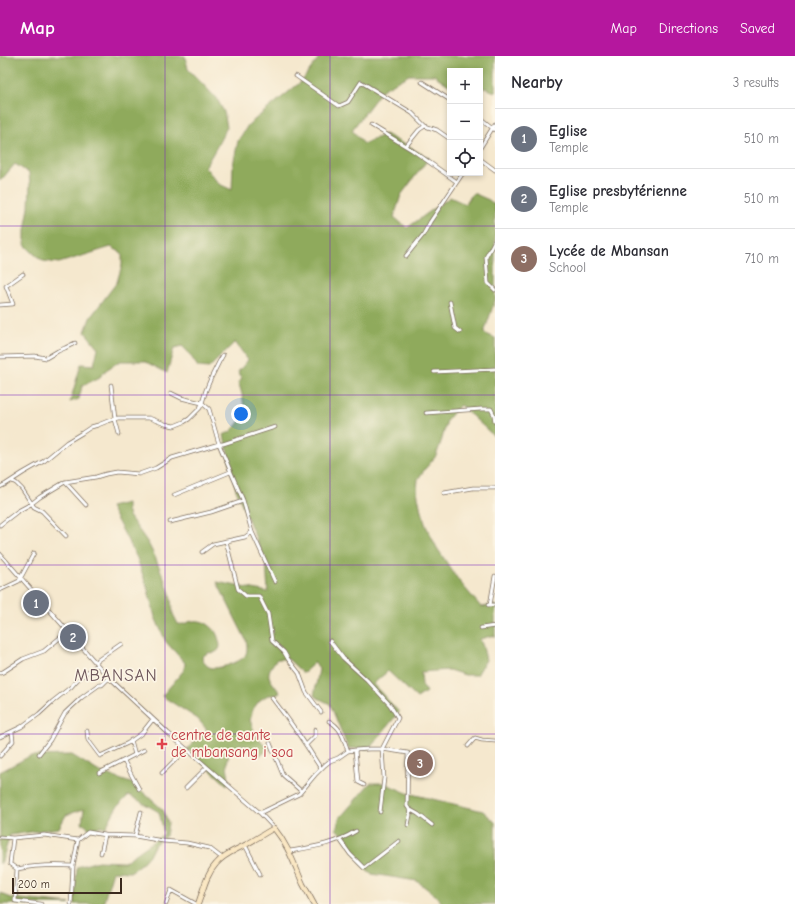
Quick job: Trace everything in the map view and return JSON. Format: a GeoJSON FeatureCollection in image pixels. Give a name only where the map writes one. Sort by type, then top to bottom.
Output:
{"type":"FeatureCollection","features":[{"type":"Feature","properties":{"kind":"street"},"geometry":{"type":"LineString","coordinates":[[296,76],[339,106],[348,102],[361,82],[412,113],[425,126],[437,130],[447,137]]}},
{"type":"Feature","properties":{"kind":"street"},"geometry":{"type":"LineString","coordinates":[[422,82],[447,98]]}},
{"type":"Feature","properties":{"kind":"street"},"geometry":{"type":"LineString","coordinates":[[483,120],[494,130]]}},
{"type":"Feature","properties":{"kind":"street"},"geometry":{"type":"LineString","coordinates":[[372,124],[457,182]]}},
{"type":"Feature","properties":{"kind":"street"},"geometry":{"type":"LineString","coordinates":[[483,144],[494,130],[495,124]]}},
{"type":"Feature","properties":{"kind":"street"},"geometry":{"type":"LineString","coordinates":[[406,146],[419,130],[425,126]]}},
{"type":"Feature","properties":{"kind":"street"},"geometry":{"type":"LineString","coordinates":[[483,161],[495,170]]}},
{"type":"Feature","properties":{"kind":"street"},"geometry":{"type":"LineString","coordinates":[[406,256],[423,235],[461,176]]}},
{"type":"Feature","properties":{"kind":"street"},"geometry":{"type":"LineString","coordinates":[[495,240],[486,257],[488,283],[495,290]]}},
{"type":"Feature","properties":{"kind":"street"},"geometry":{"type":"LineString","coordinates":[[0,305],[13,304],[6,286],[23,274]]}},
{"type":"Feature","properties":{"kind":"street"},"geometry":{"type":"LineString","coordinates":[[450,302],[454,328],[460,332]]}},
{"type":"Feature","properties":{"kind":"street"},"geometry":{"type":"LineString","coordinates":[[0,357],[35,356],[46,358],[75,343]]}},
{"type":"Feature","properties":{"kind":"street"},"geometry":{"type":"LineString","coordinates":[[0,487],[44,461],[67,442],[91,426],[98,426],[115,419],[149,418],[174,426],[189,419],[200,408],[211,378],[223,355]]}},
{"type":"Feature","properties":{"kind":"street"},"geometry":{"type":"LineString","coordinates":[[434,372],[495,369]]}},
{"type":"Feature","properties":{"kind":"street"},"geometry":{"type":"LineString","coordinates":[[111,385],[115,419],[119,434]]}},
{"type":"Feature","properties":{"kind":"street"},"geometry":{"type":"LineString","coordinates":[[171,393],[181,398],[202,403],[209,408],[219,444],[243,502],[252,532],[276,582]]}},
{"type":"Feature","properties":{"kind":"street"},"geometry":{"type":"LineString","coordinates":[[426,413],[491,409],[495,422]]}},
{"type":"Feature","properties":{"kind":"street"},"geometry":{"type":"LineString","coordinates":[[0,525],[18,511],[65,482],[116,472],[139,474],[156,468],[172,458],[223,444],[275,427]]}},
{"type":"Feature","properties":{"kind":"street"},"geometry":{"type":"LineString","coordinates":[[174,494],[230,472]]}},
{"type":"Feature","properties":{"kind":"street"},"geometry":{"type":"LineString","coordinates":[[12,481],[19,485],[31,504],[42,511],[66,536]]}},
{"type":"Feature","properties":{"kind":"street"},"geometry":{"type":"LineString","coordinates":[[65,482],[86,505]]}},
{"type":"Feature","properties":{"kind":"street"},"geometry":{"type":"LineString","coordinates":[[444,493],[473,488],[495,488]]}},
{"type":"Feature","properties":{"kind":"street"},"geometry":{"type":"LineString","coordinates":[[170,522],[243,502]]}},
{"type":"Feature","properties":{"kind":"street"},"geometry":{"type":"LineString","coordinates":[[202,552],[213,544],[246,537],[252,532]]}},
{"type":"Feature","properties":{"kind":"street"},"geometry":{"type":"LineString","coordinates":[[226,541],[238,589],[246,596],[259,596],[268,614],[272,641],[284,652],[299,673],[306,692],[321,712]]}},
{"type":"Feature","properties":{"kind":"street"},"geometry":{"type":"LineString","coordinates":[[0,554],[109,678],[186,749],[260,813],[281,835],[290,851],[303,884],[314,904]]}},
{"type":"Feature","properties":{"kind":"street"},"geometry":{"type":"LineString","coordinates":[[0,590],[19,581],[34,554]]}},
{"type":"Feature","properties":{"kind":"street"},"geometry":{"type":"LineString","coordinates":[[495,576],[489,605],[495,605]]}},
{"type":"Feature","properties":{"kind":"street"},"geometry":{"type":"LineString","coordinates":[[481,628],[495,626]]}},
{"type":"Feature","properties":{"kind":"street"},"geometry":{"type":"LineString","coordinates":[[0,673],[22,659],[44,651],[68,631]]}},
{"type":"Feature","properties":{"kind":"street"},"geometry":{"type":"LineString","coordinates":[[330,641],[343,658],[367,680],[390,705],[398,718],[382,749],[384,778],[380,812]]}},
{"type":"Feature","properties":{"kind":"street"},"geometry":{"type":"LineString","coordinates":[[0,737],[21,727],[39,714],[71,687],[96,663],[121,644]]}},
{"type":"Feature","properties":{"kind":"street"},"geometry":{"type":"LineString","coordinates":[[39,754],[50,740],[65,713],[81,698],[99,685],[102,685],[109,678]]}},
{"type":"Feature","properties":{"kind":"street"},"geometry":{"type":"LineString","coordinates":[[272,698],[294,726],[321,769]]}},
{"type":"Feature","properties":{"kind":"street"},"geometry":{"type":"LineString","coordinates":[[87,730],[88,740],[100,756],[132,740],[142,733],[153,719]]}},
{"type":"Feature","properties":{"kind":"street"},"geometry":{"type":"LineString","coordinates":[[329,721],[336,725],[341,732],[348,752]]}},
{"type":"Feature","properties":{"kind":"street"},"geometry":{"type":"LineString","coordinates":[[306,745],[315,736],[315,729]]}},
{"type":"Feature","properties":{"kind":"street"},"geometry":{"type":"LineString","coordinates":[[0,756],[13,741],[12,732]]}},
{"type":"Feature","properties":{"kind":"street"},"geometry":{"type":"LineString","coordinates":[[468,746],[475,738],[495,741]]}},
{"type":"Feature","properties":{"kind":"street"},"geometry":{"type":"LineString","coordinates":[[132,740],[136,755]]}},
{"type":"Feature","properties":{"kind":"street"},"geometry":{"type":"LineString","coordinates":[[270,743],[283,775],[301,791]]}},
{"type":"Feature","properties":{"kind":"street"},"geometry":{"type":"LineString","coordinates":[[162,773],[186,749]]}},
{"type":"Feature","properties":{"kind":"street"},"geometry":{"type":"LineString","coordinates":[[260,813],[299,794],[330,761],[355,750],[382,749],[408,753],[407,806],[410,815],[408,825]]}},
{"type":"Feature","properties":{"kind":"street"},"geometry":{"type":"LineString","coordinates":[[99,773],[144,750]]}},
{"type":"Feature","properties":{"kind":"street"},"geometry":{"type":"LineString","coordinates":[[355,750],[358,782],[364,785]]}},
{"type":"Feature","properties":{"kind":"street"},"geometry":{"type":"LineString","coordinates":[[124,761],[139,789]]}},
{"type":"Feature","properties":{"kind":"street"},"geometry":{"type":"LineString","coordinates":[[186,788],[207,766]]}},
{"type":"Feature","properties":{"kind":"street"},"geometry":{"type":"LineString","coordinates":[[409,809],[432,825]]}},
{"type":"Feature","properties":{"kind":"street"},"geometry":{"type":"LineString","coordinates":[[135,836],[141,812]]}},
{"type":"Feature","properties":{"kind":"street"},"geometry":{"type":"LineString","coordinates":[[166,904],[171,890],[197,904],[211,870],[216,863],[230,852],[274,828]]}},
{"type":"Feature","properties":{"kind":"street"},"geometry":{"type":"LineString","coordinates":[[290,851],[340,840],[356,831]]}},
{"type":"Feature","properties":{"kind":"street"},"geometry":{"type":"LineString","coordinates":[[71,904],[73,866],[78,840],[88,832],[105,835],[135,836],[194,844],[208,848],[222,858]]}},
{"type":"Feature","properties":{"kind":"street"},"geometry":{"type":"LineString","coordinates":[[101,853],[105,835]]}},
{"type":"Feature","properties":{"kind":"street"},"geometry":{"type":"LineString","coordinates":[[0,837],[13,838],[44,836],[78,840]]}},
{"type":"Feature","properties":{"kind":"street"},"geometry":{"type":"LineString","coordinates":[[13,838],[10,864],[17,869],[33,866],[73,866]]}},
{"type":"Feature","properties":{"kind":"street"},"geometry":{"type":"LineString","coordinates":[[340,840],[350,854],[364,868],[399,841]]}},
{"type":"Feature","properties":{"kind":"street"},"geometry":{"type":"LineString","coordinates":[[245,845],[260,874]]}},
{"type":"Feature","properties":{"kind":"street"},"geometry":{"type":"LineString","coordinates":[[17,869],[15,901],[41,904]]}},
{"type":"Feature","properties":{"kind":"green space"},"geometry":{"type":"Polygon","coordinates":[[[0,56],[185,56],[188,69],[217,99],[224,112],[227,127],[205,167],[219,184],[232,190],[233,165],[238,141],[248,125],[302,81],[320,56],[495,56],[495,92],[485,88],[483,89],[483,68],[447,68],[447,84],[434,75],[409,75],[382,90],[352,130],[364,144],[385,134],[429,158],[401,195],[394,217],[407,228],[450,197],[465,204],[473,193],[489,200],[495,205],[495,300],[484,333],[495,338],[495,437],[460,405],[447,420],[436,456],[418,479],[417,491],[426,526],[437,548],[459,581],[481,607],[495,605],[495,637],[494,635],[480,639],[486,660],[477,675],[465,675],[449,670],[421,672],[422,685],[426,692],[417,698],[388,671],[373,684],[399,712],[369,749],[348,748],[330,704],[314,696],[319,669],[315,662],[303,673],[288,659],[277,659],[270,669],[269,676],[280,693],[276,695],[268,695],[260,700],[253,709],[250,720],[255,734],[269,750],[259,756],[249,747],[240,744],[237,746],[228,758],[227,765],[229,777],[227,785],[187,749],[207,730],[198,719],[162,696],[184,670],[185,663],[166,642],[155,617],[137,558],[110,507],[127,503],[127,511],[129,516],[148,543],[155,557],[170,593],[173,614],[178,624],[201,621],[208,624],[216,633],[220,648],[217,652],[208,653],[202,657],[205,664],[212,668],[217,668],[239,661],[243,658],[247,652],[246,640],[217,582],[268,592],[266,563],[236,490],[224,435],[235,427],[243,414],[243,400],[238,382],[242,379],[238,372],[248,360],[235,342],[209,368],[198,367],[182,346],[174,348],[167,373],[144,361],[120,361],[106,370],[100,377],[82,386],[79,399],[70,402],[81,364],[94,365],[98,348],[85,332],[90,318],[117,282],[122,265],[122,253],[111,247],[59,263],[43,261],[25,245],[25,230],[29,207],[29,173],[15,164],[0,181],[0,56]]]}},
{"type":"Feature","properties":{"kind":"green space"},"geometry":{"type":"Polygon","coordinates":[[[72,755],[98,771],[134,784],[163,810],[168,823],[166,836],[155,844],[150,854],[138,867],[130,872],[113,871],[103,904],[74,904],[77,867],[98,861],[124,862],[164,834],[159,812],[129,795],[116,808],[106,827],[99,827],[91,830],[82,823],[84,809],[66,815],[59,828],[10,835],[0,864],[0,772],[30,756],[72,755]]]}},
{"type":"Feature","properties":{"kind":"green space"},"geometry":{"type":"Polygon","coordinates":[[[370,783],[384,783],[407,793],[483,811],[495,822],[495,904],[443,904],[435,895],[417,881],[372,874],[364,867],[346,837],[336,829],[339,819],[370,783]]]}},
{"type":"Feature","properties":{"kind":"green space"},"geometry":{"type":"Polygon","coordinates":[[[0,893],[11,898],[70,904],[0,904],[0,893]]]}},
{"type":"Feature","properties":{"kind":"place","name":"Eglise"},"geometry":{"type":"Point","coordinates":[36,603]}},
{"type":"Feature","properties":{"kind":"place","name":"Eglise presbytérienne"},"geometry":{"type":"Point","coordinates":[73,637]}},
{"type":"Feature","properties":{"kind":"place","name":"centre de sante de mbansang i soa"},"geometry":{"type":"Point","coordinates":[162,744]}},
{"type":"Feature","properties":{"kind":"place","name":"Lycée de Mbansan"},"geometry":{"type":"Point","coordinates":[420,763]}},
{"type":"Feature","properties":{"kind":"district","name":"MBANSAN"},"geometry":{"type":"Point","coordinates":[116,675]}}]}
